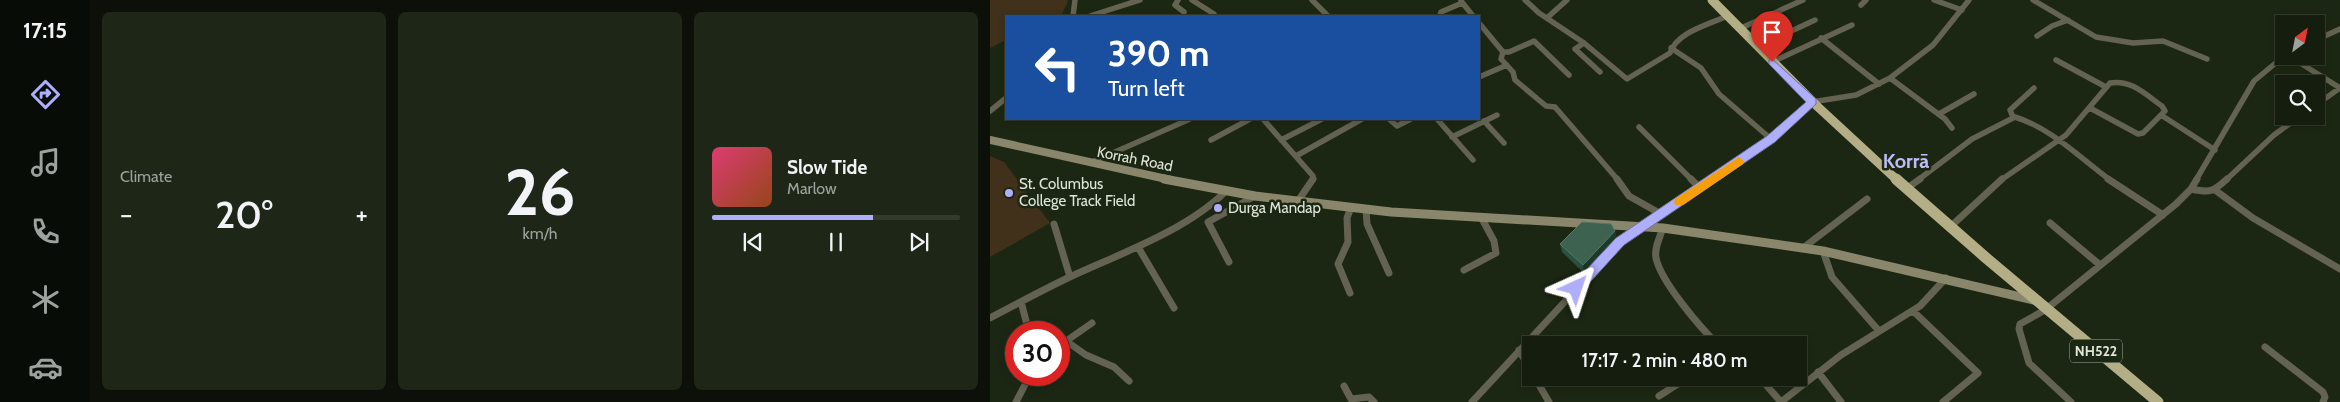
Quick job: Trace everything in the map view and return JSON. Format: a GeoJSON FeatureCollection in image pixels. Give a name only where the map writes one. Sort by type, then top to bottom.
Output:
{"type":"FeatureCollection","features":[{"type":"Feature","properties":{"kind":"highway","name":"NH522"},"geometry":{"type":"LineString","coordinates":[[1712,0],[1812,102],[1949,228],[2045,310],[2158,402]]}},
{"type":"Feature","properties":{"kind":"main road","name":"Korrah Road"},"geometry":{"type":"LineString","coordinates":[[990,140],[1089,164],[1255,196],[1366,209],[1663,228],[1823,251],[1946,278],[2034,300]]}},
{"type":"Feature","properties":{"kind":"street"},"geometry":{"type":"LineString","coordinates":[[1073,15],[1075,0]]}},
{"type":"Feature","properties":{"kind":"street"},"geometry":{"type":"LineString","coordinates":[[1093,15],[1140,0]]}},
{"type":"Feature","properties":{"kind":"street"},"geometry":{"type":"LineString","coordinates":[[1178,0],[1175,5],[1184,12]]}},
{"type":"Feature","properties":{"kind":"street"},"geometry":{"type":"LineString","coordinates":[[1192,0],[1214,14]]}},
{"type":"Feature","properties":{"kind":"street"},"geometry":{"type":"LineString","coordinates":[[1312,0],[1327,15]]}},
{"type":"Feature","properties":{"kind":"street"},"geometry":{"type":"LineString","coordinates":[[1526,0],[1584,43],[1628,79],[1670,54],[1671,48],[1681,37],[1727,16]]}},
{"type":"Feature","properties":{"kind":"street"},"geometry":{"type":"LineString","coordinates":[[1548,17],[1567,0]]}},
{"type":"Feature","properties":{"kind":"street"},"geometry":{"type":"LineString","coordinates":[[1739,29],[1803,0]]}},
{"type":"Feature","properties":{"kind":"street"},"geometry":{"type":"LineString","coordinates":[[1861,4],[1866,0]]}},
{"type":"Feature","properties":{"kind":"street"},"geometry":{"type":"LineString","coordinates":[[1934,0],[1962,10]]}},
{"type":"Feature","properties":{"kind":"street"},"geometry":{"type":"LineString","coordinates":[[1472,402],[1613,248],[1771,139],[1812,102],[1856,95],[1890,78],[1933,45],[1970,0]]}},
{"type":"Feature","properties":{"kind":"street"},"geometry":{"type":"LineString","coordinates":[[2033,0],[2096,37],[2133,43],[2163,42],[2191,50],[2207,59]]}},
{"type":"Feature","properties":{"kind":"street"},"geometry":{"type":"LineString","coordinates":[[1440,15],[1441,12],[1461,2],[1472,15]]}},
{"type":"Feature","properties":{"kind":"street"},"geometry":{"type":"LineString","coordinates":[[1756,47],[1815,20]]}},
{"type":"Feature","properties":{"kind":"street"},"geometry":{"type":"LineString","coordinates":[[2037,36],[2052,26],[2068,20]]}},
{"type":"Feature","properties":{"kind":"street"},"geometry":{"type":"LineString","coordinates":[[1480,24],[1502,52],[1501,59],[1513,72],[1515,80],[1546,106],[1554,107],[1590,150],[1613,172],[1629,196],[1661,214]]}},
{"type":"Feature","properties":{"kind":"street"},"geometry":{"type":"LineString","coordinates":[[1772,62],[1852,25]]}},
{"type":"Feature","properties":{"kind":"street"},"geometry":{"type":"LineString","coordinates":[[2325,36],[2340,29]]}},
{"type":"Feature","properties":{"kind":"street"},"geometry":{"type":"LineString","coordinates":[[1821,38],[1879,84]]}},
{"type":"Feature","properties":{"kind":"street"},"geometry":{"type":"LineString","coordinates":[[1502,52],[1509,52],[1534,41],[1569,75]]}},
{"type":"Feature","properties":{"kind":"street"},"geometry":{"type":"LineString","coordinates":[[1584,43],[1575,49],[1600,72]]}},
{"type":"Feature","properties":{"kind":"street"},"geometry":{"type":"LineString","coordinates":[[1671,48],[1701,68],[1719,94],[1771,139]]}},
{"type":"Feature","properties":{"kind":"street"},"geometry":{"type":"LineString","coordinates":[[2056,60],[2106,87]]}},
{"type":"Feature","properties":{"kind":"street"},"geometry":{"type":"LineString","coordinates":[[2071,402],[2029,363],[2019,329],[2020,324],[2045,310],[2163,215],[2191,189],[2254,80],[2275,63]]}},
{"type":"Feature","properties":{"kind":"street"},"geometry":{"type":"LineString","coordinates":[[1480,77],[1507,65]]}},
{"type":"Feature","properties":{"kind":"street"},"geometry":{"type":"LineString","coordinates":[[2303,65],[2319,75]]}},
{"type":"Feature","properties":{"kind":"street"},"geometry":{"type":"LineString","coordinates":[[1890,78],[1939,114],[1952,128]]}},
{"type":"Feature","properties":{"kind":"street"},"geometry":{"type":"LineString","coordinates":[[2325,79],[2340,88],[2325,99]]}},
{"type":"Feature","properties":{"kind":"street"},"geometry":{"type":"LineString","coordinates":[[1949,228],[2007,174],[2070,132],[2106,87],[2115,81],[2127,83],[2162,106],[2165,111],[2143,133],[2138,134],[2090,108]]}},
{"type":"Feature","properties":{"kind":"street"},"geometry":{"type":"LineString","coordinates":[[2013,117],[2011,109],[2034,88]]}},
{"type":"Feature","properties":{"kind":"street"},"geometry":{"type":"LineString","coordinates":[[1939,114],[1974,94]]}},
{"type":"Feature","properties":{"kind":"street"},"geometry":{"type":"LineString","coordinates":[[990,111],[1005,99]]}},
{"type":"Feature","properties":{"kind":"street"},"geometry":{"type":"LineString","coordinates":[[1452,137],[1496,115]]}},
{"type":"Feature","properties":{"kind":"street"},"geometry":{"type":"LineString","coordinates":[[2161,115],[2215,150]]}},
{"type":"Feature","properties":{"kind":"street"},"geometry":{"type":"LineString","coordinates":[[1906,189],[1972,139],[2013,117],[2026,120],[2163,215]]}},
{"type":"Feature","properties":{"kind":"street"},"geometry":{"type":"LineString","coordinates":[[1089,164],[1188,120]]}},
{"type":"Feature","properties":{"kind":"street"},"geometry":{"type":"LineString","coordinates":[[1211,140],[1248,120]]}},
{"type":"Feature","properties":{"kind":"street"},"geometry":{"type":"LineString","coordinates":[[1264,120],[1313,178],[1298,201]]}},
{"type":"Feature","properties":{"kind":"street"},"geometry":{"type":"LineString","coordinates":[[1282,140],[1320,120]]}},
{"type":"Feature","properties":{"kind":"street"},"geometry":{"type":"LineString","coordinates":[[1296,156],[1360,120]]}},
{"type":"Feature","properties":{"kind":"street"},"geometry":{"type":"LineString","coordinates":[[1390,120],[1397,126],[1409,120]]}},
{"type":"Feature","properties":{"kind":"street"},"geometry":{"type":"LineString","coordinates":[[1438,120],[1473,160]]}},
{"type":"Feature","properties":{"kind":"street"},"geometry":{"type":"LineString","coordinates":[[1484,121],[1504,144]]}},
{"type":"Feature","properties":{"kind":"street"},"geometry":{"type":"LineString","coordinates":[[2191,189],[2207,192],[2215,190],[2274,135],[2288,125]]}},
{"type":"Feature","properties":{"kind":"street"},"geometry":{"type":"LineString","coordinates":[[1639,127],[1700,188]]}},
{"type":"Feature","properties":{"kind":"street"},"geometry":{"type":"LineString","coordinates":[[2215,190],[2253,218],[2340,269]]}},
{"type":"Feature","properties":{"kind":"street"},"geometry":{"type":"LineString","coordinates":[[990,318],[1138,247],[1210,207],[1226,191]]}},
{"type":"Feature","properties":{"kind":"street"},"geometry":{"type":"LineString","coordinates":[[1229,262],[1208,222],[1255,196]]}},
{"type":"Feature","properties":{"kind":"street"},"geometry":{"type":"LineString","coordinates":[[1802,248],[1868,199]]}},
{"type":"Feature","properties":{"kind":"street"},"geometry":{"type":"LineString","coordinates":[[1350,293],[1338,264],[1349,237],[1347,218],[1351,207]]}},
{"type":"Feature","properties":{"kind":"street"},"geometry":{"type":"LineString","coordinates":[[1366,209],[1367,224],[1389,273]]}},
{"type":"Feature","properties":{"kind":"street"},"geometry":{"type":"LineString","coordinates":[[1464,270],[1490,258],[1496,253],[1494,241],[1481,217]]}},
{"type":"Feature","properties":{"kind":"street"},"geometry":{"type":"LineString","coordinates":[[2050,223],[2100,265]]}},
{"type":"Feature","properties":{"kind":"street"},"geometry":{"type":"LineString","coordinates":[[1054,224],[1070,278]]}},
{"type":"Feature","properties":{"kind":"street"},"geometry":{"type":"LineString","coordinates":[[1663,228],[1655,251],[1657,261],[1686,308],[1708,336]]}},
{"type":"Feature","properties":{"kind":"street"},"geometry":{"type":"LineString","coordinates":[[1138,247],[1174,308]]}},
{"type":"Feature","properties":{"kind":"street"},"geometry":{"type":"LineString","coordinates":[[1823,251],[1832,278],[1879,331]]}},
{"type":"Feature","properties":{"kind":"street"},"geometry":{"type":"LineString","coordinates":[[1767,386],[1781,402],[1818,372],[1879,331],[1913,311],[1946,278]]}},
{"type":"Feature","properties":{"kind":"street"},"geometry":{"type":"LineString","coordinates":[[1021,302],[1026,321]]}},
{"type":"Feature","properties":{"kind":"street"},"geometry":{"type":"LineString","coordinates":[[1913,311],[1978,373],[1953,399],[1943,402]]}},
{"type":"Feature","properties":{"kind":"street"},"geometry":{"type":"LineString","coordinates":[[1070,338],[1092,323]]}},
{"type":"Feature","properties":{"kind":"street"},"geometry":{"type":"LineString","coordinates":[[2265,347],[2322,392],[2325,397],[2323,402]]}},
{"type":"Feature","properties":{"kind":"street"},"geometry":{"type":"LineString","coordinates":[[1070,348],[1114,367],[1129,381]]}},
{"type":"Feature","properties":{"kind":"street"},"geometry":{"type":"LineString","coordinates":[[1519,350],[1522,356]]}},
{"type":"Feature","properties":{"kind":"street"},"geometry":{"type":"LineString","coordinates":[[1818,372],[1841,402]]}},
{"type":"Feature","properties":{"kind":"street"},"geometry":{"type":"LineString","coordinates":[[1016,402],[1024,386]]}},
{"type":"Feature","properties":{"kind":"street"},"geometry":{"type":"LineString","coordinates":[[1344,386],[1351,399],[1369,397],[1374,402]]}},
{"type":"Feature","properties":{"kind":"street"},"geometry":{"type":"LineString","coordinates":[[1539,386],[1548,402]]}},
{"type":"Feature","properties":{"kind":"street"},"geometry":{"type":"LineString","coordinates":[[1659,396],[1675,386]]}},
{"type":"Feature","properties":{"kind":"shaded area"},"geometry":{"type":"Polygon","coordinates":[[[990,0],[1068,1],[1062,14],[1059,15],[1005,15],[1005,40],[990,48],[990,0]]]}},
{"type":"Feature","properties":{"kind":"shaded area","name":"St. Columbus College Track Field"},"geometry":{"type":"Polygon","coordinates":[[[990,156],[1004,162],[1050,223],[990,257],[990,156]]]}},
{"type":"Feature","properties":{"kind":"building"},"geometry":{"type":"Polygon","coordinates":[[[1582,222],[1611,224],[1615,231],[1583,265],[1560,244],[1582,222]]]}},
{"type":"Feature","properties":{"kind":"slow traffic"},"geometry":{"type":"LineString","coordinates":[[1679,202],[1739,161]]}},
{"type":"Feature","properties":{"kind":"place","name":"St. Columbus College Track Field"},"geometry":{"type":"Point","coordinates":[1009,193]}},
{"type":"Feature","properties":{"kind":"place","name":"Durga Mandap"},"geometry":{"type":"Point","coordinates":[1218,208]}},
{"type":"Feature","properties":{"kind":"district","name":"Korrā"},"geometry":{"type":"Point","coordinates":[1906,161]}},
{"type":"Feature","properties":{"kind":"route"},"geometry":{"type":"LineString","coordinates":[[1576,288],[1620,242],[1771,139],[1812,102],[1772,62]]}}]}
